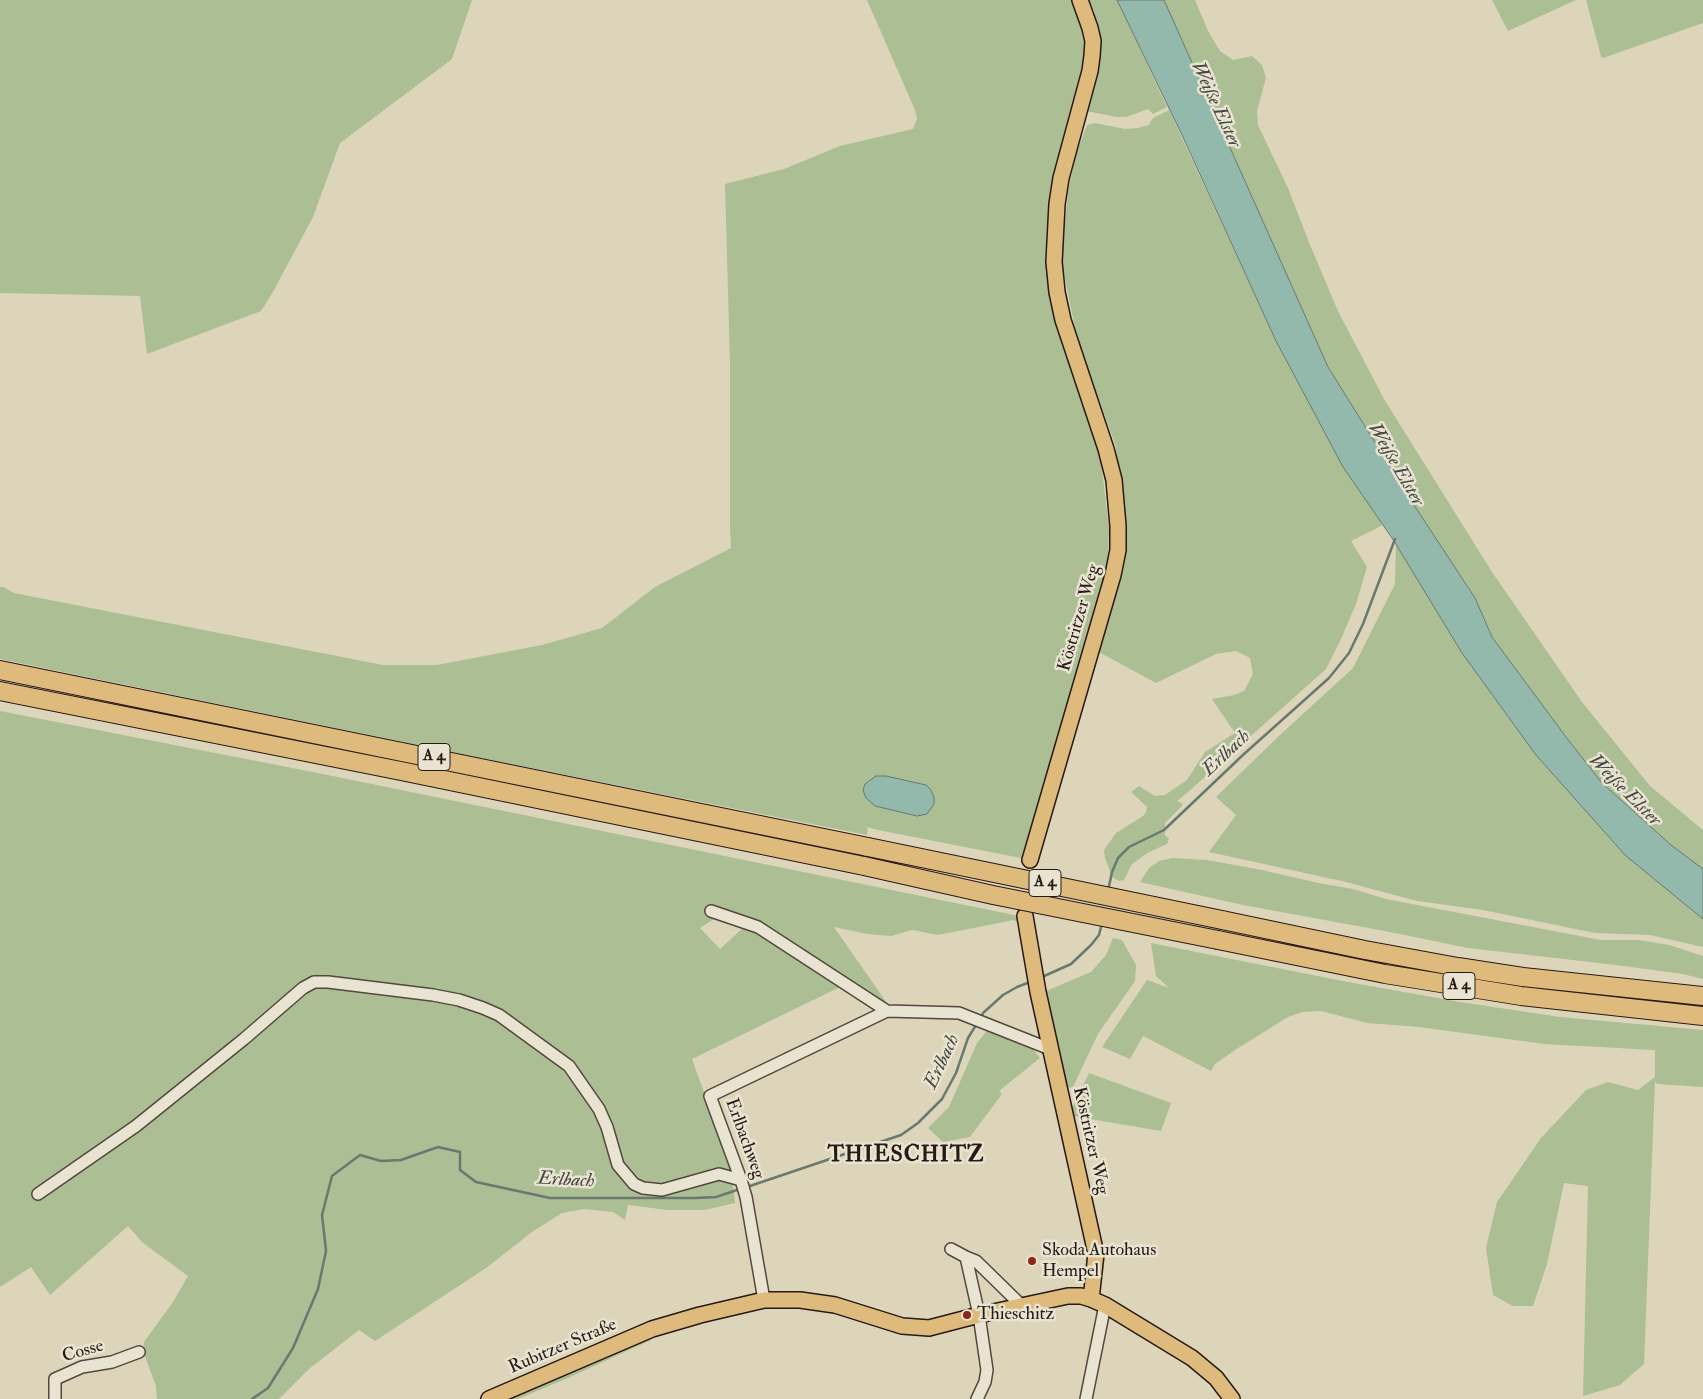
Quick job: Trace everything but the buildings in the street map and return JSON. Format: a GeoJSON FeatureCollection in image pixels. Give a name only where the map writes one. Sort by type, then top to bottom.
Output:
{"type":"FeatureCollection","features":[{"type":"Feature","properties":{"kind":"highway","name":"A 4"},"geometry":{"type":"LineString","coordinates":[[0,670],[1365,950],[1523,977],[1703,996]]}},
{"type":"Feature","properties":{"kind":"highway","name":"A 4"},"geometry":{"type":"LineString","coordinates":[[0,691],[400,771],[864,866],[993,895],[1385,974],[1521,996],[1703,1016]]}},
{"type":"Feature","properties":{"kind":"main road","name":"Köstritzer Weg"},"geometry":{"type":"LineString","coordinates":[[1030,860],[1113,575],[1118,550],[1114,480],[1085,383],[1070,346],[1057,292],[1054,262],[1057,204],[1061,178],[1090,72],[1092,56],[1090,28],[1080,0]]}},
{"type":"Feature","properties":{"kind":"main road","name":"Köstritzer Weg"},"geometry":{"type":"LineString","coordinates":[[1025,916],[1032,966],[1096,1254],[1098,1302]]}},
{"type":"Feature","properties":{"kind":"main road","name":"Rubitzer Straße"},"geometry":{"type":"LineString","coordinates":[[489,1399],[652,1329],[700,1315],[764,1300],[800,1300],[835,1305],[902,1326],[929,1328],[1068,1296],[1098,1302]]}},
{"type":"Feature","properties":{"kind":"main road"},"geometry":{"type":"LineString","coordinates":[[1098,1302],[1192,1358],[1216,1378],[1232,1399]]}},
{"type":"Feature","properties":{"kind":"street"},"geometry":{"type":"LineString","coordinates":[[710,911],[758,927],[888,1011],[960,1013],[1050,1049]]}},
{"type":"Feature","properties":{"kind":"street"},"geometry":{"type":"LineString","coordinates":[[38,1194],[136,1126],[216,1063],[303,988],[314,982],[328,982],[433,995],[467,1003],[498,1015],[569,1066],[599,1108],[607,1127],[618,1165],[634,1184],[643,1188],[662,1190],[720,1174],[742,1182]]}},
{"type":"Feature","properties":{"kind":"street","name":"Erlbachweg"},"geometry":{"type":"LineString","coordinates":[[764,1300],[746,1197],[710,1096],[888,1011]]}},
{"type":"Feature","properties":{"kind":"street"},"geometry":{"type":"LineString","coordinates":[[951,1249],[976,1260],[1022,1306]]}},
{"type":"Feature","properties":{"kind":"street"},"geometry":{"type":"LineString","coordinates":[[966,1257],[979,1315],[987,1370],[985,1382],[977,1399]]}},
{"type":"Feature","properties":{"kind":"street"},"geometry":{"type":"LineString","coordinates":[[1086,1399],[1098,1302]]}},
{"type":"Feature","properties":{"kind":"street","name":"Cosse"},"geometry":{"type":"LineString","coordinates":[[55,1399],[55,1379],[82,1366],[112,1362],[139,1352]]}},
{"type":"Feature","properties":{"kind":"green space"},"geometry":{"type":"Polygon","coordinates":[[[0,0],[472,0],[452,59],[340,143],[313,217],[261,311],[147,354],[140,296],[0,293],[0,0]]]}},
{"type":"Feature","properties":{"kind":"green space"},"geometry":{"type":"Polygon","coordinates":[[[867,0],[1073,0],[1085,26],[1087,53],[1049,256],[1099,444],[1109,529],[1108,563],[1026,859],[863,826],[868,828],[867,835],[0,659],[0,587],[3,587],[14,593],[383,665],[437,665],[542,645],[602,628],[655,587],[731,548],[730,364],[725,184],[784,169],[840,146],[913,129],[917,119],[915,110],[867,0]]]}},
{"type":"Feature","properties":{"kind":"green space"},"geometry":{"type":"Polygon","coordinates":[[[1089,0],[1117,0],[1167,107],[1153,114],[1148,109],[1126,117],[1086,111],[1091,15],[1095,13],[1089,0]]]}},
{"type":"Feature","properties":{"kind":"green space"},"geometry":{"type":"Polygon","coordinates":[[[1164,0],[1195,0],[1208,31],[1220,51],[1233,60],[1252,56],[1262,65],[1266,78],[1257,111],[1258,125],[1288,188],[1338,311],[1384,399],[1492,572],[1582,702],[1650,786],[1703,830],[1703,869],[1671,845],[1602,783],[1492,637],[1475,598],[1414,505],[1328,367],[1164,0]]]}},
{"type":"Feature","properties":{"kind":"green space"},"geometry":{"type":"Polygon","coordinates":[[[1492,0],[1576,0],[1508,31],[1492,0]]]}},
{"type":"Feature","properties":{"kind":"green space"},"geometry":{"type":"Polygon","coordinates":[[[1586,0],[1703,0],[1703,23],[1603,58],[1586,0]]]}},
{"type":"Feature","properties":{"kind":"green space"},"geometry":{"type":"Polygon","coordinates":[[[1169,110],[1276,341],[1343,467],[1383,525],[1351,541],[1367,567],[1356,604],[1326,669],[1177,801],[1183,804],[1165,823],[1165,835],[1169,839],[1167,844],[1149,852],[1132,864],[1124,880],[1119,881],[1112,877],[1104,850],[1116,833],[1143,816],[1146,812],[1147,807],[1131,792],[1139,786],[1155,796],[1165,795],[1187,780],[1205,752],[1235,733],[1212,699],[1244,691],[1253,674],[1250,658],[1236,651],[1216,654],[1156,683],[1097,651],[1123,530],[1116,447],[1077,338],[1061,259],[1068,192],[1075,157],[1087,125],[1095,123],[1125,129],[1138,128],[1149,125],[1153,118],[1169,110]]]}},
{"type":"Feature","properties":{"kind":"green space"},"geometry":{"type":"Polygon","coordinates":[[[1396,544],[1462,653],[1536,755],[1625,855],[1703,919],[1703,947],[1650,935],[1595,933],[1483,910],[1417,901],[1346,882],[1209,852],[1236,815],[1216,797],[1353,668],[1395,584],[1396,544]]]}},
{"type":"Feature","properties":{"kind":"green space"},"geometry":{"type":"Polygon","coordinates":[[[0,711],[313,772],[1019,916],[1019,924],[1014,920],[938,935],[912,930],[891,936],[867,934],[834,927],[889,1006],[759,925],[717,917],[700,928],[720,949],[744,927],[757,930],[842,986],[692,1059],[731,1167],[735,1203],[704,1210],[668,1210],[628,1205],[625,1220],[613,1212],[584,1209],[562,1213],[532,1232],[486,1268],[375,1341],[359,1330],[309,1369],[279,1399],[157,1399],[156,1386],[143,1351],[144,1342],[173,1302],[188,1276],[143,1243],[128,1226],[50,1295],[31,1267],[0,1287],[0,711]]]}},
{"type":"Feature","properties":{"kind":"green space"},"geometry":{"type":"Polygon","coordinates":[[[1172,858],[1207,860],[1262,870],[1353,889],[1386,899],[1601,940],[1639,940],[1669,945],[1703,956],[1703,979],[1683,974],[1616,965],[1468,948],[1243,905],[1140,882],[1149,868],[1159,861],[1172,858]]]}},
{"type":"Feature","properties":{"kind":"green space"},"geometry":{"type":"Polygon","coordinates":[[[1113,938],[1122,940],[1136,965],[1135,981],[1098,1034],[1073,1087],[1066,1088],[1044,992],[1091,972],[1106,955],[1113,938]]]}},
{"type":"Feature","properties":{"kind":"green space"},"geometry":{"type":"Polygon","coordinates":[[[1151,943],[1460,1002],[1560,1017],[1703,1030],[1703,1087],[1657,1084],[1655,1081],[1644,1364],[1620,1385],[1583,1396],[1588,1186],[1564,1183],[1547,1264],[1533,1306],[1513,1306],[1493,1295],[1486,1248],[1497,1202],[1541,1138],[1586,1090],[1608,1082],[1638,1090],[1655,1077],[1655,1050],[1544,1044],[1419,1027],[1367,1023],[1321,1011],[1302,1012],[1288,1017],[1215,1064],[1211,1071],[1143,1036],[1130,1059],[1102,1047],[1147,980],[1169,988],[1156,976],[1151,943]]]}},
{"type":"Feature","properties":{"kind":"green space"},"geometry":{"type":"Polygon","coordinates":[[[989,1028],[1029,1044],[1040,1058],[999,1091],[1002,1094],[970,1137],[943,1142],[928,1128],[949,1107],[977,1043],[989,1028]]]}},
{"type":"Feature","properties":{"kind":"green space"},"geometry":{"type":"Polygon","coordinates":[[[1089,1073],[1171,1103],[1161,1131],[1073,1116],[1072,1108],[1089,1073]]]}},
{"type":"Feature","properties":{"kind":"green space"},"geometry":{"type":"Polygon","coordinates":[[[648,1325],[651,1340],[568,1378],[518,1399],[478,1399],[556,1367],[648,1325]]]}},
{"type":"Feature","properties":{"kind":"water"},"geometry":{"type":"Polygon","coordinates":[[[1117,0],[1164,0],[1328,367],[1414,505],[1475,598],[1492,637],[1566,737],[1602,783],[1671,845],[1703,869],[1703,919],[1625,855],[1536,755],[1462,653],[1394,541],[1343,467],[1276,341],[1182,135],[1117,0]]]}},
{"type":"Feature","properties":{"kind":"water"},"geometry":{"type":"Polygon","coordinates":[[[876,776],[886,776],[926,785],[934,797],[934,804],[927,814],[917,816],[875,806],[866,798],[863,790],[865,784],[876,776]]]}},
{"type":"Feature","properties":{"kind":"waterway","name":"Erlbach"},"geometry":{"type":"LineString","coordinates":[[1108,891],[1112,872],[1118,858],[1129,847],[1164,830],[1244,754],[1329,678],[1349,653],[1363,624],[1395,539]]}},
{"type":"Feature","properties":{"kind":"waterway","name":"Erlbach"},"geometry":{"type":"LineString","coordinates":[[1042,977],[1071,964],[1099,935],[1102,923]]}},
{"type":"Feature","properties":{"kind":"waterway","name":"Erlbach"},"geometry":{"type":"LineString","coordinates":[[981,1018],[983,1013],[1003,995],[1030,982]]}},
{"type":"Feature","properties":{"kind":"waterway","name":"Erlbach"},"geometry":{"type":"LineString","coordinates":[[747,1187],[901,1135],[918,1123],[942,1099],[956,1073],[968,1038],[976,1025]]}},
{"type":"Feature","properties":{"kind":"waterway","name":"Erlbach"},"geometry":{"type":"LineString","coordinates":[[252,1399],[268,1388],[293,1348],[318,1289],[326,1251],[322,1215],[332,1176],[360,1155],[381,1161],[401,1160],[438,1147],[460,1152],[460,1170],[476,1182],[550,1198],[695,1198],[716,1197],[740,1189]]}},
{"type":"Feature","properties":{"kind":"tunnel"},"geometry":{"type":"LineString","coordinates":[[1025,911],[1030,860]]}},
{"type":"Feature","properties":{"kind":"place","name":"Skoda Autohaus Hempel"},"geometry":{"type":"Point","coordinates":[1032,1261]}},
{"type":"Feature","properties":{"kind":"place","name":"Thieschitz"},"geometry":{"type":"Point","coordinates":[967,1315]}},
{"type":"Feature","properties":{"kind":"district","name":"THIESCHITZ"},"geometry":{"type":"Point","coordinates":[906,1156]}},
{"type":"Feature","properties":{"kind":"water label","name":"Weiße Elster"},"geometry":{"type":"Point","coordinates":[1215,105]}},
{"type":"Feature","properties":{"kind":"water label","name":"Weiße Elster"},"geometry":{"type":"Point","coordinates":[1395,465]}},
{"type":"Feature","properties":{"kind":"water label","name":"Weiße Elster"},"geometry":{"type":"Point","coordinates":[1624,791]}}]}
